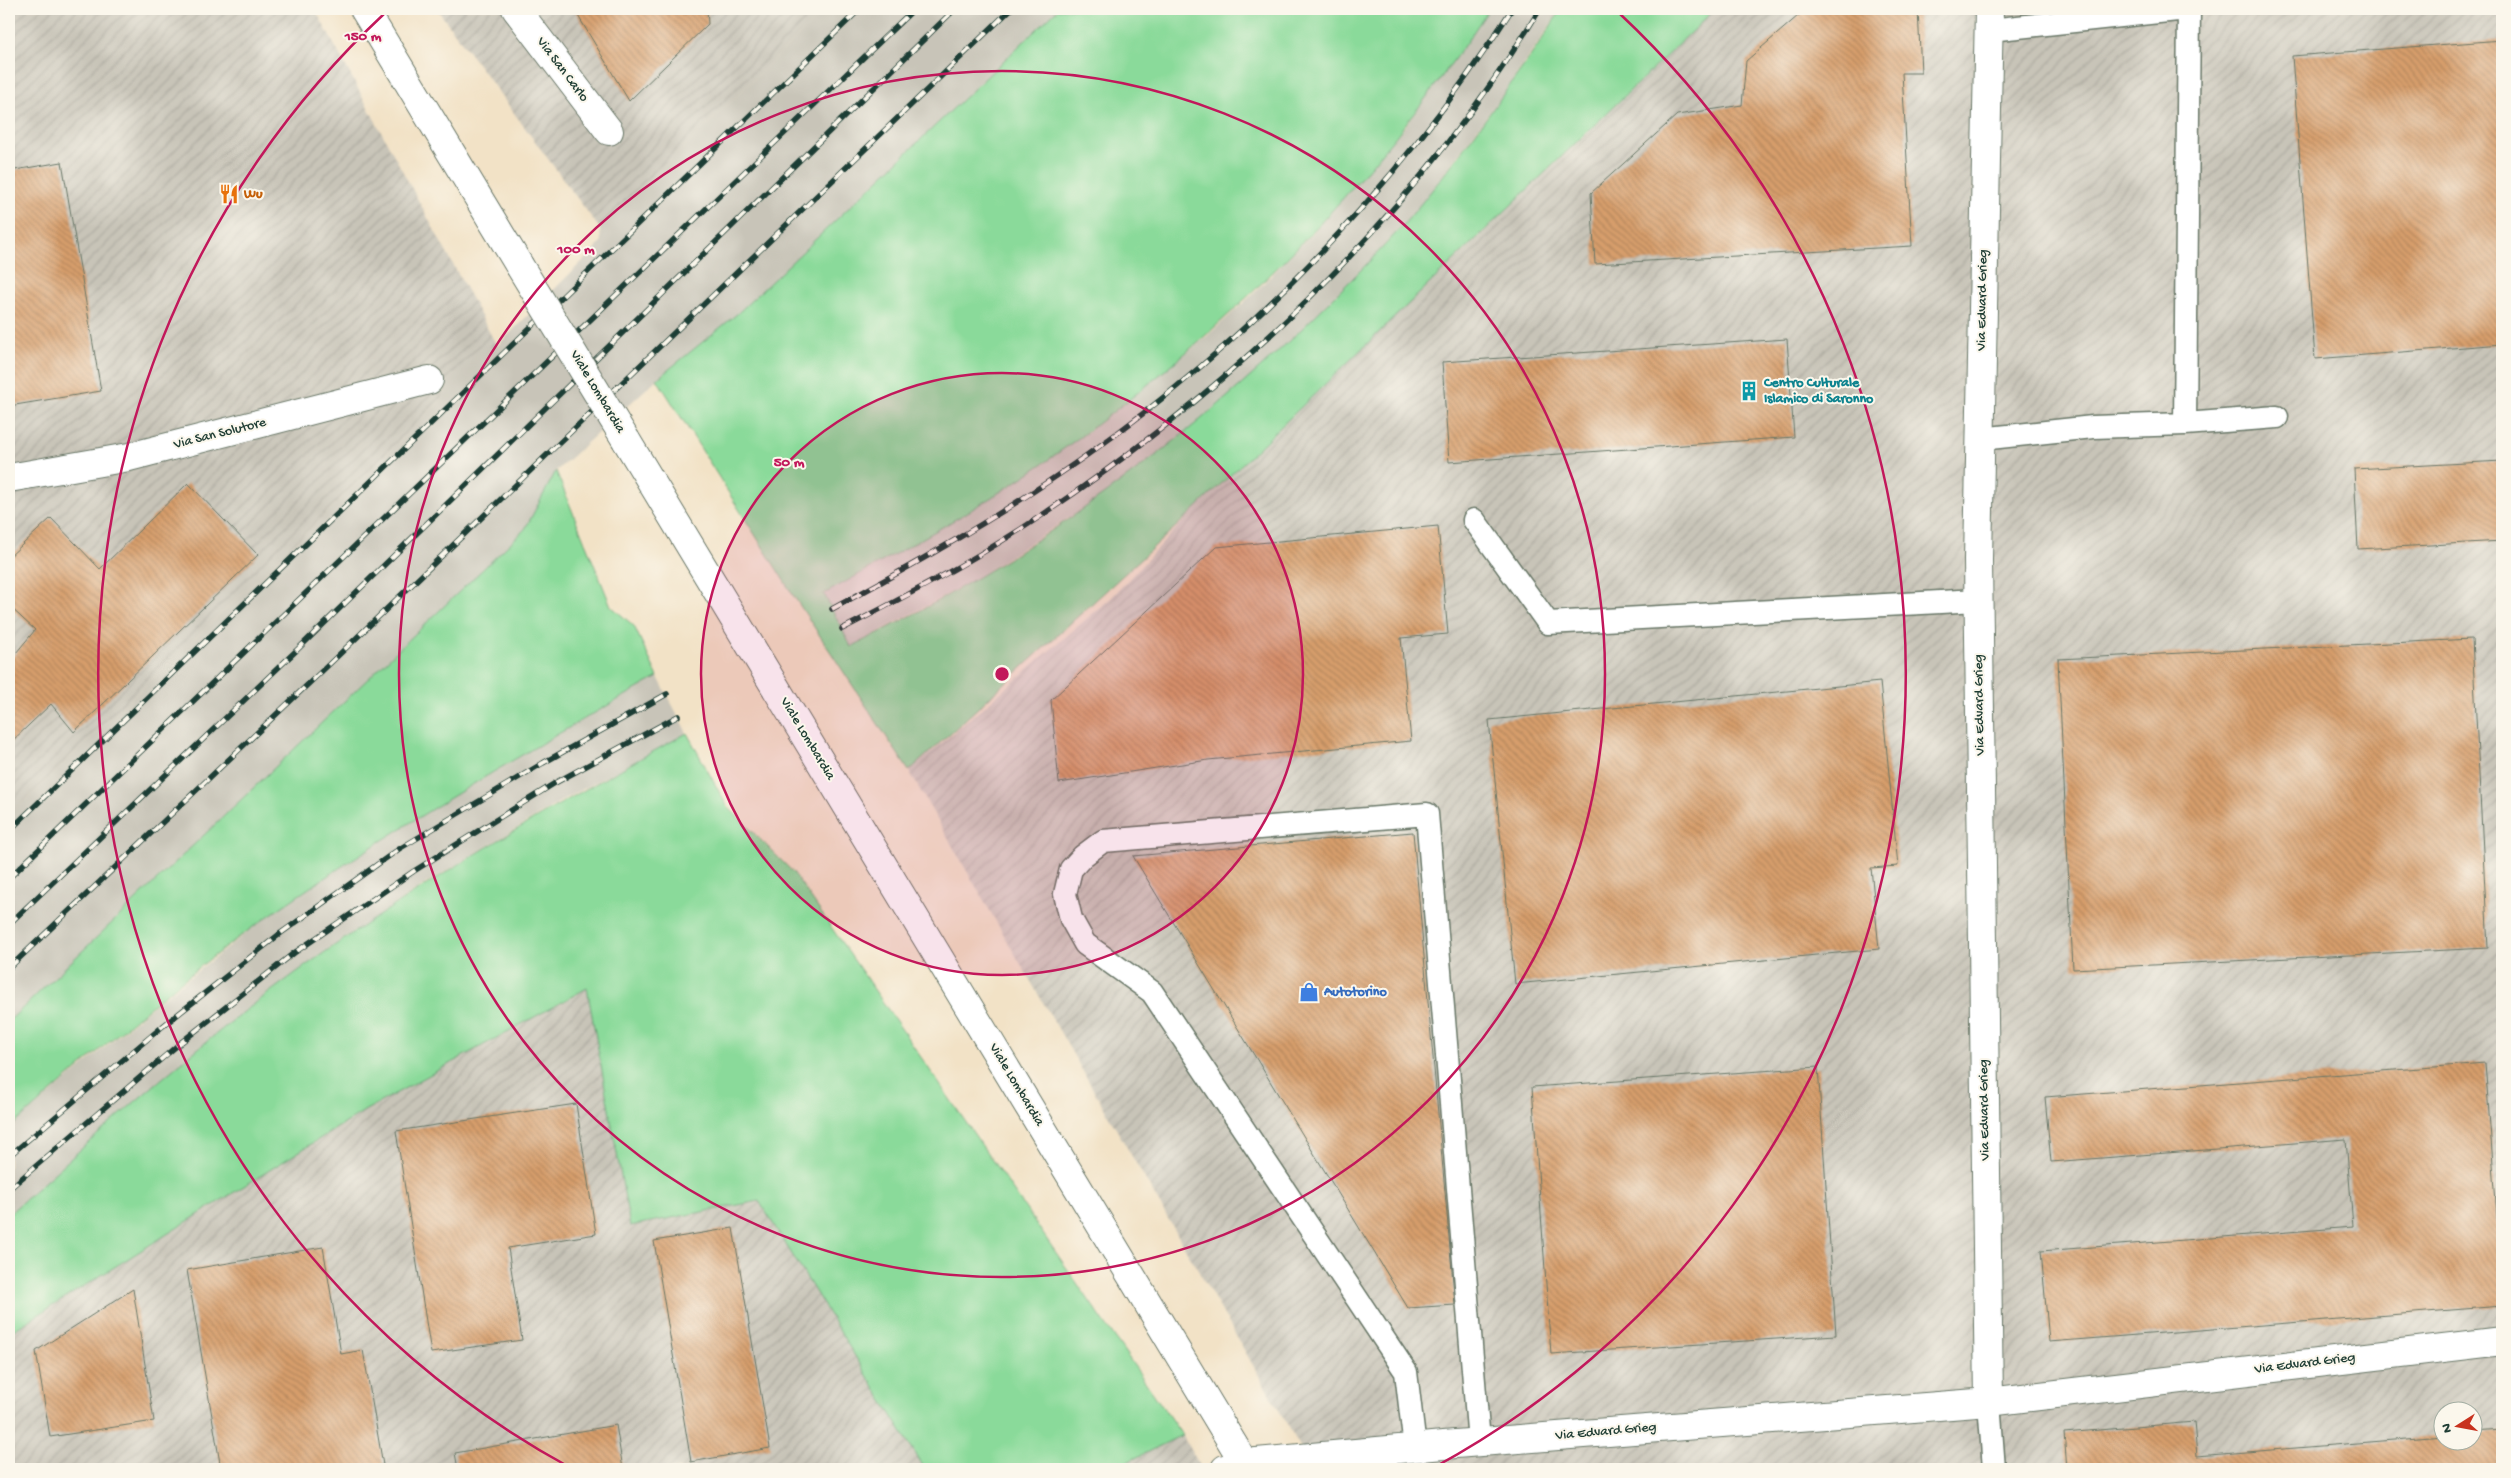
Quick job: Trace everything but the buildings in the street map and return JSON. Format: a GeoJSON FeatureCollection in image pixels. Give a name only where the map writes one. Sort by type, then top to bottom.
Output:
{"type":"FeatureCollection","features":[{"type":"Feature","properties":{"kind":"street","name":"Viale Lombardia"},"geometry":{"type":"LineString","coordinates":[[364,9],[626,440],[1239,1467]]}},
{"type":"Feature","properties":{"kind":"street","name":"Via San Carlo"},"geometry":{"type":"LineString","coordinates":[[516,9],[609,131]]}},
{"type":"Feature","properties":{"kind":"street","name":"Via Edvard Grieg"},"geometry":{"type":"LineString","coordinates":[[1989,20],[1978,600],[1989,1402]]}},
{"type":"Feature","properties":{"kind":"street","name":"Via San Solutore"},"geometry":{"type":"LineString","coordinates":[[9,478],[129,457],[429,380]]}},
{"type":"Feature","properties":{"kind":"street","name":"Via Edvard Grieg"},"geometry":{"type":"LineString","coordinates":[[1239,1467],[1479,1442],[1989,1402],[2502,1341]]}},
{"type":"Feature","properties":{"kind":"lane"},"geometry":{"type":"LineString","coordinates":[[1989,20],[2188,9],[2185,424]]}},
{"type":"Feature","properties":{"kind":"lane"},"geometry":{"type":"LineString","coordinates":[[1980,439],[2093,427],[2185,424],[2277,417]]}},
{"type":"Feature","properties":{"kind":"lane"},"geometry":{"type":"LineString","coordinates":[[1474,520],[1548,623],[1978,600]]}},
{"type":"Feature","properties":{"kind":"lane"},"geometry":{"type":"LineString","coordinates":[[1415,1448],[1406,1372],[1152,992],[1085,944],[1071,919],[1065,894],[1071,870],[1083,856],[1102,841],[1427,814],[1479,1442]]}},
{"type":"Feature","properties":{"kind":"lane"},"geometry":{"type":"LineString","coordinates":[[1989,1402],[1994,1469]]}},
{"type":"Feature","properties":{"kind":"shaded area"},"geometry":{"type":"Polygon","coordinates":[[[9,9],[315,9],[497,346],[446,385],[441,400],[297,541],[9,815],[9,9]]]}},
{"type":"Feature","properties":{"kind":"shaded area"},"geometry":{"type":"Polygon","coordinates":[[[437,9],[826,9],[600,229],[437,9]]]}},
{"type":"Feature","properties":{"kind":"shaded area"},"geometry":{"type":"Polygon","coordinates":[[[826,9],[1058,9],[737,314],[657,379],[556,471],[525,529],[9,1021],[9,815],[297,541],[441,400],[446,385],[482,348],[497,346],[601,243],[600,229],[826,9]]]}},
{"type":"Feature","properties":{"kind":"shaded area"},"geometry":{"type":"Polygon","coordinates":[[[1489,9],[1561,9],[1504,93],[1419,207],[1369,262],[1264,366],[1195,426],[1116,487],[973,580],[851,647],[824,594],[988,499],[1046,461],[1102,421],[1207,336],[1255,292],[1314,231],[1406,125],[1489,9]]]}},
{"type":"Feature","properties":{"kind":"shaded area"},"geometry":{"type":"Polygon","coordinates":[[[1715,9],[2502,9],[2502,1469],[1313,1469],[909,771],[1111,598],[1192,512],[1715,9]]]}},
{"type":"Feature","properties":{"kind":"shaded area"},"geometry":{"type":"Polygon","coordinates":[[[658,677],[687,733],[563,800],[422,886],[307,965],[191,1056],[9,1214],[9,1129],[148,1010],[265,918],[388,834],[532,748],[658,677]]]}},
{"type":"Feature","properties":{"kind":"shaded area"},"geometry":{"type":"Polygon","coordinates":[[[587,987],[630,1226],[759,1201],[925,1469],[9,1469],[9,1333],[364,1111],[587,987]]]}},
{"type":"Feature","properties":{"kind":"shaded area"},"geometry":{"type":"Polygon","coordinates":[[[1182,1435],[1202,1469],[1113,1469],[1182,1435]]]}},
{"type":"Feature","properties":{"kind":"green space"},"geometry":{"type":"Polygon","coordinates":[[[1058,9],[1489,9],[1444,74],[1395,137],[1344,197],[1290,255],[1174,363],[1112,413],[1048,460],[994,496],[824,594],[851,647],[916,613],[980,576],[1042,537],[1103,495],[1218,405],[1273,356],[1362,269],[1408,219],[1490,113],[1536,49],[1561,9],[1715,9],[1192,512],[909,771],[793,595],[657,379],[737,314],[1058,9]]]}},
{"type":"Feature","properties":{"kind":"green space"},"geometry":{"type":"Polygon","coordinates":[[[556,471],[611,606],[634,626],[658,677],[411,822],[267,917],[200,966],[103,1046],[9,1129],[9,1021],[525,529],[556,471]]]}},
{"type":"Feature","properties":{"kind":"green space"},"geometry":{"type":"Polygon","coordinates":[[[687,733],[727,806],[793,872],[1182,1435],[1113,1469],[925,1469],[759,1201],[630,1226],[587,988],[364,1111],[9,1333],[9,1214],[81,1149],[230,1022],[354,932],[494,843],[687,733]]]}},
{"type":"Feature","properties":{"kind":"railway"},"geometry":{"type":"LineString","coordinates":[[9,831],[860,9]]}},
{"type":"Feature","properties":{"kind":"railway"},"geometry":{"type":"LineString","coordinates":[[9,878],[914,9]]}},
{"type":"Feature","properties":{"kind":"railway"},"geometry":{"type":"LineString","coordinates":[[9,924],[299,648],[955,9]]}},
{"type":"Feature","properties":{"kind":"railway"},"geometry":{"type":"LineString","coordinates":[[9,968],[322,671],[1011,9]]}},
{"type":"Feature","properties":{"kind":"railway"},"geometry":{"type":"LineString","coordinates":[[832,609],[946,545],[1058,475],[1124,428],[1188,377],[1250,323],[1309,265],[1365,205],[1417,142],[1467,76],[1512,9]]}},
{"type":"Feature","properties":{"kind":"railway"},"geometry":{"type":"LineString","coordinates":[[842,629],[933,581],[1021,529],[1097,477],[1171,421],[1242,361],[1309,298],[1373,231],[1433,160],[1489,86],[1540,9]]}},
{"type":"Feature","properties":{"kind":"railway"},"geometry":{"type":"LineString","coordinates":[[9,1156],[163,1026],[281,933],[399,849],[543,763],[667,694]]}},
{"type":"Feature","properties":{"kind":"railway"},"geometry":{"type":"LineString","coordinates":[[9,1189],[179,1044],[294,953],[414,871],[555,783],[678,716]]}},
{"type":"Feature","properties":{"kind":"place","name":"Wu"},"geometry":{"type":"Point","coordinates":[229,194]}},
{"type":"Feature","properties":{"kind":"place","name":"Centro Culturale Islamico di Saronno"},"geometry":{"type":"Point","coordinates":[1749,391]}},
{"type":"Feature","properties":{"kind":"place","name":"Autotorino"},"geometry":{"type":"Point","coordinates":[1309,992]}}]}
